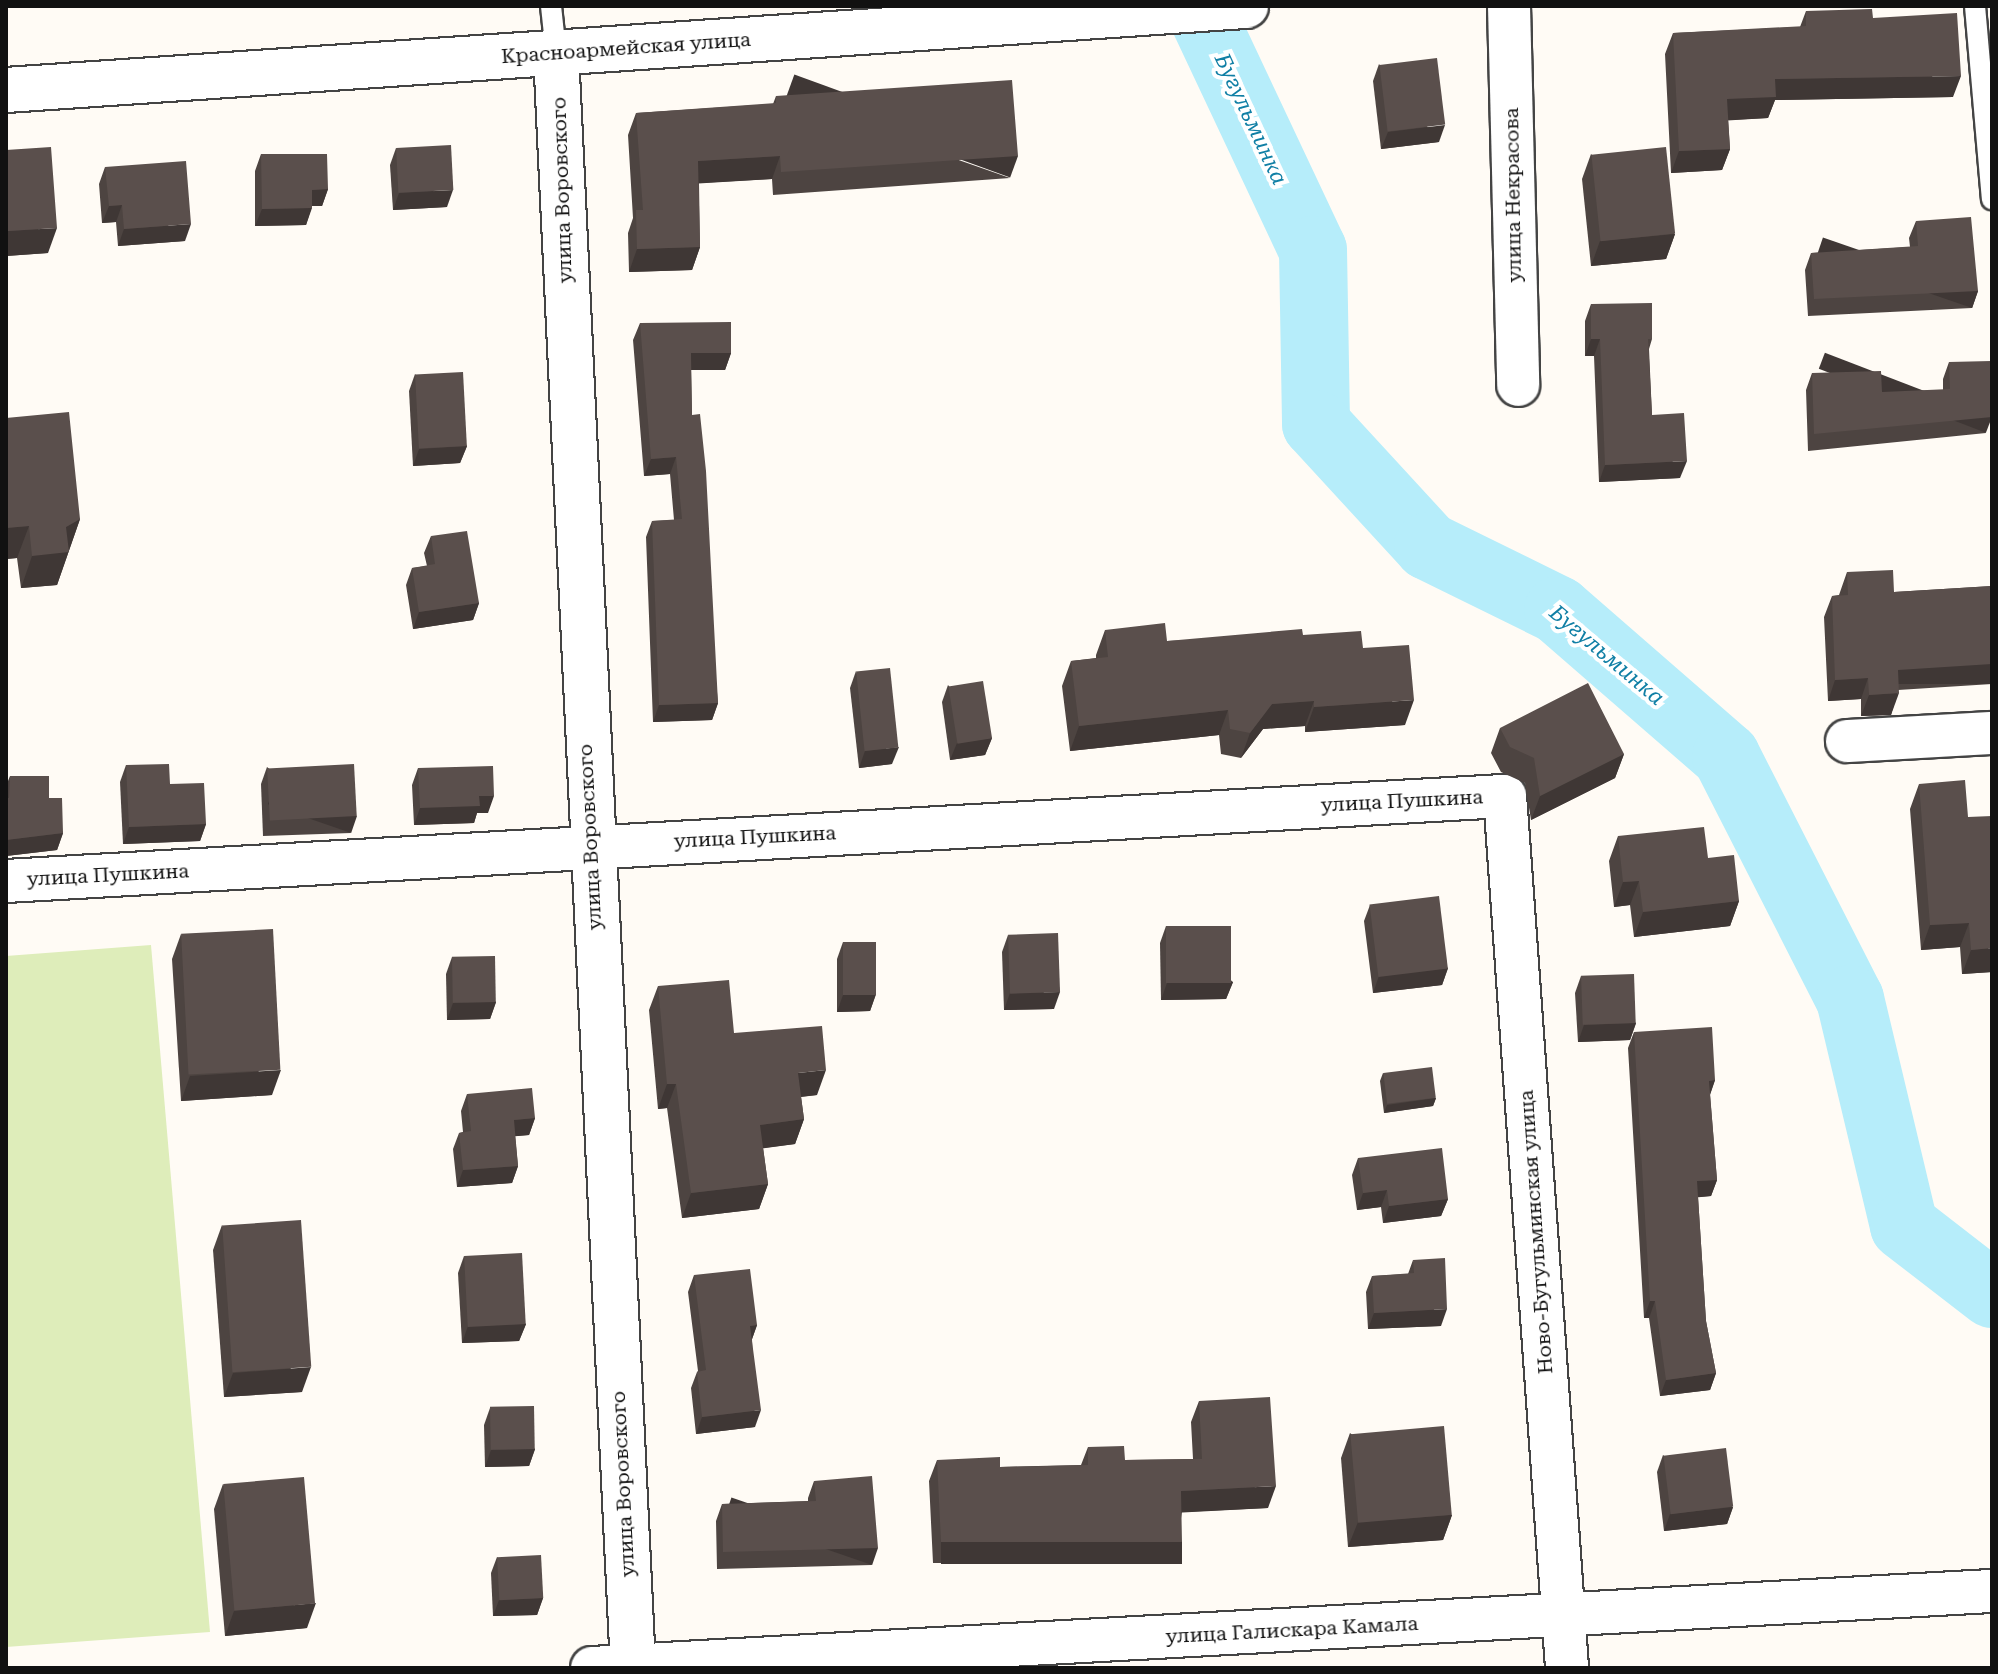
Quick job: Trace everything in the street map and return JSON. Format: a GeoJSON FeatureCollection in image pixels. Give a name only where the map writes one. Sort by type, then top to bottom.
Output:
{"type":"FeatureCollection","features":[{"type":"Feature","properties":{"kind":"street","name":"Красноармейская улица"},"geometry":{"type":"LineString","coordinates":[[6,90],[1246,6]]}},
{"type":"Feature","properties":{"kind":"street","name":"улица Некрасова"},"geometry":{"type":"LineString","coordinates":[[1509,6],[1518,385]]}},
{"type":"Feature","properties":{"kind":"street","name":"улица Воровского"},"geometry":{"type":"LineString","coordinates":[[556,53],[590,847],[619,1667]]}},
{"type":"Feature","properties":{"kind":"street"},"geometry":{"type":"LineString","coordinates":[[1847,741],[1992,733]]}},
{"type":"Feature","properties":{"kind":"street","name":"улица Пушкина"},"geometry":{"type":"LineString","coordinates":[[6,881],[1505,796]]}},
{"type":"Feature","properties":{"kind":"street","name":"Ново-Бугульминская улица"},"geometry":{"type":"LineString","coordinates":[[1505,796],[1567,1668]]}},
{"type":"Feature","properties":{"kind":"street","name":"улица Галискара Камала"},"geometry":{"type":"LineString","coordinates":[[619,1667],[1992,1591]]}},
{"type":"Feature","properties":{"kind":"lane","name":"улица Воровского"},"geometry":{"type":"LineString","coordinates":[[551,6],[556,53]]}},
{"type":"Feature","properties":{"kind":"lane"},"geometry":{"type":"LineString","coordinates":[[1975,6],[1992,199]]}},
{"type":"Feature","properties":{"kind":"green space"},"geometry":{"type":"Polygon","coordinates":[[[151,945],[210,1632],[6,1647],[6,956],[151,945]]]}},
{"type":"Feature","properties":{"kind":"building"},"geometry":{"type":"Polygon","coordinates":[[[1872,9],[1873,18],[1957,13],[1961,76],[1775,79],[1776,97],[1727,99],[1730,149],[1679,151],[1673,33],[1806,26],[1806,11],[1872,9]]]}},
{"type":"Feature","properties":{"kind":"building"},"geometry":{"type":"Polygon","coordinates":[[[1437,58],[1445,125],[1388,132],[1379,65],[1437,58]]]}},
{"type":"Feature","properties":{"kind":"building"},"geometry":{"type":"Polygon","coordinates":[[[1012,80],[1018,156],[781,172],[780,156],[698,161],[700,247],[637,249],[636,210],[643,210],[636,113],[776,103],[776,96],[1012,80]]]}},
{"type":"Feature","properties":{"kind":"building"},"geometry":{"type":"Polygon","coordinates":[[[451,145],[453,190],[398,193],[396,148],[451,145]]]}},
{"type":"Feature","properties":{"kind":"building"},"geometry":{"type":"Polygon","coordinates":[[[51,147],[57,228],[8,231],[6,150],[51,147]]]}},
{"type":"Feature","properties":{"kind":"building"},"geometry":{"type":"Polygon","coordinates":[[[1666,147],[1675,234],[1601,241],[1591,155],[1666,147]]]}},
{"type":"Feature","properties":{"kind":"building"},"geometry":{"type":"Polygon","coordinates":[[[261,154],[327,154],[328,189],[312,190],[312,208],[262,209],[261,154]]]}},
{"type":"Feature","properties":{"kind":"building"},"geometry":{"type":"Polygon","coordinates":[[[186,161],[191,224],[124,229],[122,205],[109,206],[105,167],[186,161]]]}},
{"type":"Feature","properties":{"kind":"building"},"geometry":{"type":"Polygon","coordinates":[[[1971,217],[1978,291],[1814,299],[1811,253],[1918,246],[1916,221],[1971,217]]]}},
{"type":"Feature","properties":{"kind":"building"},"geometry":{"type":"Polygon","coordinates":[[[1652,303],[1652,339],[1648,339],[1652,415],[1684,413],[1687,461],[1605,465],[1600,339],[1591,339],[1591,304],[1652,303]]]}},
{"type":"Feature","properties":{"kind":"building"},"geometry":{"type":"Polygon","coordinates":[[[731,322],[731,353],[691,353],[692,415],[700,414],[706,471],[718,703],[659,705],[652,521],[682,519],[676,457],[651,459],[640,323],[731,322]]]}},
{"type":"Feature","properties":{"kind":"building"},"geometry":{"type":"Polygon","coordinates":[[[1991,361],[1992,417],[1814,434],[1812,373],[1881,371],[1882,392],[1950,389],[1949,362],[1991,361]]]}},
{"type":"Feature","properties":{"kind":"building"},"geometry":{"type":"Polygon","coordinates":[[[463,372],[467,446],[419,448],[415,375],[463,372]]]}},
{"type":"Feature","properties":{"kind":"building"},"geometry":{"type":"Polygon","coordinates":[[[69,412],[80,519],[66,527],[69,552],[32,556],[29,526],[6,528],[6,418],[69,412]]]}},
{"type":"Feature","properties":{"kind":"building"},"geometry":{"type":"Polygon","coordinates":[[[467,531],[479,603],[419,612],[412,568],[435,564],[431,536],[467,531]]]}},
{"type":"Feature","properties":{"kind":"building"},"geometry":{"type":"Polygon","coordinates":[[[1893,570],[1894,592],[1992,586],[1992,664],[1898,670],[1899,693],[1869,695],[1868,678],[1835,680],[1832,596],[1848,595],[1847,572],[1893,570]]]}},
{"type":"Feature","properties":{"kind":"building"},"geometry":{"type":"Polygon","coordinates":[[[1165,623],[1167,641],[1302,629],[1303,635],[1361,631],[1363,648],[1409,645],[1414,700],[1314,707],[1314,701],[1272,704],[1250,733],[1230,729],[1228,710],[1079,726],[1071,661],[1108,657],[1105,630],[1165,623]]]}},
{"type":"Feature","properties":{"kind":"building"},"geometry":{"type":"Polygon","coordinates":[[[890,668],[898,748],[865,751],[856,672],[890,668]]]}},
{"type":"Feature","properties":{"kind":"building"},"geometry":{"type":"Polygon","coordinates":[[[983,681],[992,738],[958,744],[948,686],[983,681]]]}},
{"type":"Feature","properties":{"kind":"building"},"geometry":{"type":"Polygon","coordinates":[[[1588,683],[1624,754],[1540,796],[1534,758],[1510,747],[1500,728],[1588,683]]]}},
{"type":"Feature","properties":{"kind":"building"},"geometry":{"type":"Polygon","coordinates":[[[169,764],[170,784],[204,783],[206,824],[129,827],[126,765],[169,764]]]}},
{"type":"Feature","properties":{"kind":"building"},"geometry":{"type":"Polygon","coordinates":[[[354,764],[357,816],[270,820],[267,769],[354,764]]]}},
{"type":"Feature","properties":{"kind":"building"},"geometry":{"type":"Polygon","coordinates":[[[493,766],[494,796],[479,796],[480,806],[420,808],[418,768],[493,766]]]}},
{"type":"Feature","properties":{"kind":"building"},"geometry":{"type":"Polygon","coordinates":[[[10,776],[49,776],[49,798],[62,798],[63,833],[6,840],[6,798],[9,798],[10,776]]]}},
{"type":"Feature","properties":{"kind":"building"},"geometry":{"type":"Polygon","coordinates":[[[1965,780],[1968,817],[1992,816],[1992,948],[1971,950],[1969,923],[1930,925],[1919,784],[1965,780]]]}},
{"type":"Feature","properties":{"kind":"building"},"geometry":{"type":"Polygon","coordinates":[[[1704,827],[1708,858],[1734,855],[1739,901],[1643,912],[1639,881],[1623,882],[1618,836],[1704,827]]]}},
{"type":"Feature","properties":{"kind":"building"},"geometry":{"type":"Polygon","coordinates":[[[1439,896],[1448,968],[1378,977],[1370,905],[1439,896]]]}},
{"type":"Feature","properties":{"kind":"building"},"geometry":{"type":"Polygon","coordinates":[[[1166,926],[1231,926],[1231,983],[1166,983],[1166,926]]]}},
{"type":"Feature","properties":{"kind":"building"},"geometry":{"type":"Polygon","coordinates":[[[273,929],[280,1070],[189,1075],[181,934],[273,929]]]}},
{"type":"Feature","properties":{"kind":"building"},"geometry":{"type":"Polygon","coordinates":[[[1058,933],[1060,992],[1010,994],[1008,935],[1058,933]]]}},
{"type":"Feature","properties":{"kind":"building"},"geometry":{"type":"Polygon","coordinates":[[[843,942],[876,942],[876,995],[843,995],[843,942]]]}},
{"type":"Feature","properties":{"kind":"building"},"geometry":{"type":"Polygon","coordinates":[[[495,956],[496,1002],[453,1003],[452,957],[495,956]]]}},
{"type":"Feature","properties":{"kind":"building"},"geometry":{"type":"Polygon","coordinates":[[[1634,974],[1636,1023],[1583,1025],[1581,976],[1634,974]]]}},
{"type":"Feature","properties":{"kind":"building"},"geometry":{"type":"Polygon","coordinates":[[[729,980],[734,1033],[822,1026],[826,1070],[798,1073],[804,1119],[760,1125],[768,1184],[691,1193],[676,1084],[667,1084],[658,986],[729,980]]]}},
{"type":"Feature","properties":{"kind":"building"},"geometry":{"type":"Polygon","coordinates":[[[1712,1027],[1715,1080],[1709,1081],[1717,1180],[1697,1181],[1706,1321],[1716,1373],[1666,1380],[1655,1301],[1650,1301],[1634,1032],[1712,1027]]]}},
{"type":"Feature","properties":{"kind":"building"},"geometry":{"type":"Polygon","coordinates":[[[1432,1067],[1436,1098],[1387,1104],[1383,1073],[1432,1067]]]}},
{"type":"Feature","properties":{"kind":"building"},"geometry":{"type":"Polygon","coordinates":[[[532,1088],[535,1118],[514,1120],[518,1166],[463,1170],[459,1133],[471,1131],[467,1094],[532,1088]]]}},
{"type":"Feature","properties":{"kind":"building"},"geometry":{"type":"Polygon","coordinates":[[[1442,1148],[1448,1199],[1389,1206],[1387,1190],[1363,1193],[1358,1158],[1442,1148]]]}},
{"type":"Feature","properties":{"kind":"building"},"geometry":{"type":"Polygon","coordinates":[[[301,1220],[311,1367],[232,1372],[222,1226],[301,1220]]]}},
{"type":"Feature","properties":{"kind":"building"},"geometry":{"type":"Polygon","coordinates":[[[522,1253],[526,1324],[468,1327],[464,1256],[522,1253]]]}},
{"type":"Feature","properties":{"kind":"building"},"geometry":{"type":"Polygon","coordinates":[[[1445,1258],[1447,1309],[1374,1313],[1372,1276],[1414,1273],[1413,1260],[1445,1258]]]}},
{"type":"Feature","properties":{"kind":"building"},"geometry":{"type":"Polygon","coordinates":[[[750,1269],[757,1325],[750,1326],[761,1410],[702,1417],[697,1372],[706,1370],[694,1275],[750,1269]]]}},
{"type":"Feature","properties":{"kind":"building"},"geometry":{"type":"Polygon","coordinates":[[[1270,1397],[1276,1486],[1181,1491],[1182,1542],[941,1542],[937,1460],[1000,1457],[1000,1467],[1088,1465],[1088,1447],[1124,1446],[1125,1460],[1202,1459],[1199,1401],[1270,1397]]]}},
{"type":"Feature","properties":{"kind":"building"},"geometry":{"type":"Polygon","coordinates":[[[534,1406],[535,1449],[491,1450],[490,1407],[534,1406]]]}},
{"type":"Feature","properties":{"kind":"building"},"geometry":{"type":"Polygon","coordinates":[[[1444,1426],[1452,1515],[1358,1523],[1350,1434],[1444,1426]]]}},
{"type":"Feature","properties":{"kind":"building"},"geometry":{"type":"Polygon","coordinates":[[[1726,1448],[1733,1507],[1671,1514],[1663,1456],[1726,1448]]]}},
{"type":"Feature","properties":{"kind":"building"},"geometry":{"type":"Polygon","coordinates":[[[872,1476],[878,1548],[723,1552],[722,1504],[816,1501],[814,1481],[872,1476]]]}},
{"type":"Feature","properties":{"kind":"building"},"geometry":{"type":"Polygon","coordinates":[[[304,1477],[315,1604],[234,1611],[223,1484],[304,1477]]]}},
{"type":"Feature","properties":{"kind":"building"},"geometry":{"type":"Polygon","coordinates":[[[541,1555],[543,1598],[499,1600],[497,1557],[541,1555]]]}},
{"type":"Feature","properties":{"kind":"waterway","name":"Бугульминка"},"geometry":{"type":"LineString","coordinates":[[1198,6],[1313,250],[1316,424],[1428,546],[1558,610],[1726,756],[1850,999],[1904,1226],[1992,1294]]}}]}
